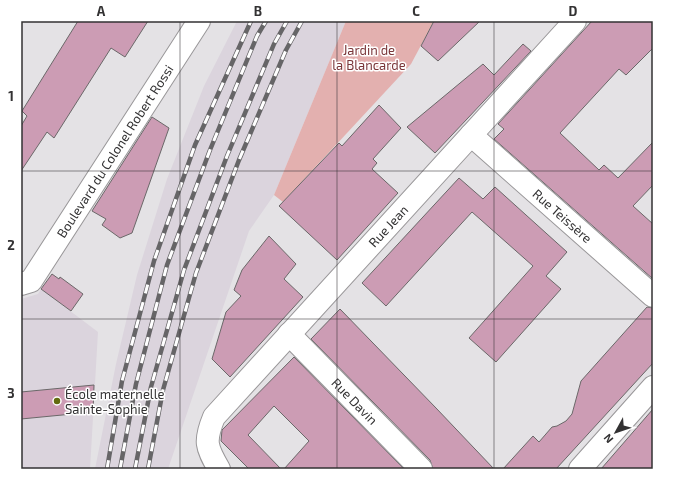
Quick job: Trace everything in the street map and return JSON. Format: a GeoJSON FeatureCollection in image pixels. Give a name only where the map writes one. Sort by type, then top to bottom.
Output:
{"type":"FeatureCollection","features":[{"type":"Feature","properties":{"kind":"street","name":"Boulevard du Colonel Robert Rossi"},"geometry":{"type":"LineString","coordinates":[[26,283],[199,21]]}},
{"type":"Feature","properties":{"kind":"street","name":"Rue Jean"},"geometry":{"type":"LineString","coordinates":[[219,469],[209,453],[207,435],[214,417],[576,21]]}},
{"type":"Feature","properties":{"kind":"street","name":"Rue Teissère"},"geometry":{"type":"LineString","coordinates":[[471,135],[653,296]]}},
{"type":"Feature","properties":{"kind":"street","name":"Rue Davin"},"geometry":{"type":"LineString","coordinates":[[289,334],[421,469]]}},
{"type":"Feature","properties":{"kind":"street"},"geometry":{"type":"LineString","coordinates":[[580,469],[653,387]]}},
{"type":"Feature","properties":{"kind":"shaded area"},"geometry":{"type":"Polygon","coordinates":[[[237,21],[346,21],[274,195],[249,231],[168,469],[95,469],[116,364],[137,275],[167,179],[204,86],[237,21]]]}},
{"type":"Feature","properties":{"kind":"shaded area","name":"École maternelle Sainte-Sophie"},"geometry":{"type":"Polygon","coordinates":[[[41,289],[98,332],[90,469],[21,469],[21,299],[38,294],[41,289]]]}},
{"type":"Feature","properties":{"kind":"green space","name":"Jardin de la Blancarde"},"geometry":{"type":"Polygon","coordinates":[[[346,21],[434,21],[411,64],[283,202],[274,195],[346,21]]]}},
{"type":"Feature","properties":{"kind":"building"},"geometry":{"type":"Polygon","coordinates":[[[78,21],[148,21],[125,57],[111,48],[54,138],[47,132],[21,171],[21,126],[27,116],[22,111],[78,21]]]}},
{"type":"Feature","properties":{"kind":"building"},"geometry":{"type":"Polygon","coordinates":[[[434,21],[480,21],[438,61],[421,46],[434,21]]]}},
{"type":"Feature","properties":{"kind":"building"},"geometry":{"type":"Polygon","coordinates":[[[592,21],[653,21],[653,48],[626,75],[619,69],[560,133],[599,170],[604,165],[618,178],[653,142],[653,185],[633,206],[653,224],[653,279],[494,139],[504,129],[498,124],[592,21]]]}},
{"type":"Feature","properties":{"kind":"building"},"geometry":{"type":"Polygon","coordinates":[[[523,44],[531,51],[435,153],[407,127],[483,64],[494,75],[523,44]]]}},
{"type":"Feature","properties":{"kind":"building"},"geometry":{"type":"Polygon","coordinates":[[[379,105],[401,128],[373,159],[377,163],[372,169],[398,193],[337,260],[279,206],[339,143],[342,146],[379,105]]]}},
{"type":"Feature","properties":{"kind":"building"},"geometry":{"type":"Polygon","coordinates":[[[152,117],[169,128],[132,233],[120,238],[102,225],[106,219],[92,211],[152,117]]]}},
{"type":"Feature","properties":{"kind":"building"},"geometry":{"type":"Polygon","coordinates":[[[459,178],[483,199],[495,187],[567,252],[546,276],[561,289],[496,362],[469,338],[533,266],[472,212],[386,306],[362,283],[459,178]]]}},
{"type":"Feature","properties":{"kind":"building"},"geometry":{"type":"Polygon","coordinates":[[[269,236],[296,264],[284,279],[303,297],[230,377],[212,359],[226,312],[241,296],[234,290],[242,270],[269,236]]]}},
{"type":"Feature","properties":{"kind":"building"},"geometry":{"type":"Polygon","coordinates":[[[52,274],[59,279],[60,277],[83,294],[71,311],[41,289],[52,274]]]}},
{"type":"Feature","properties":{"kind":"building"},"geometry":{"type":"Polygon","coordinates":[[[647,307],[653,308],[653,363],[556,469],[503,469],[533,436],[539,442],[552,427],[566,421],[572,414],[581,381],[647,307]]]}},
{"type":"Feature","properties":{"kind":"building"},"geometry":{"type":"Polygon","coordinates":[[[340,309],[494,469],[433,469],[430,460],[311,339],[340,309]]]}},
{"type":"Feature","properties":{"kind":"building"},"geometry":{"type":"Polygon","coordinates":[[[294,357],[404,469],[284,469],[309,441],[274,406],[248,435],[281,469],[249,469],[221,441],[222,430],[294,357]]]}},
{"type":"Feature","properties":{"kind":"building"},"geometry":{"type":"Polygon","coordinates":[[[94,385],[93,412],[21,419],[21,392],[94,385]]]}},
{"type":"Feature","properties":{"kind":"building"},"geometry":{"type":"Polygon","coordinates":[[[653,409],[653,469],[601,469],[653,409]]]}},
{"type":"Feature","properties":{"kind":"railway"},"geometry":{"type":"LineString","coordinates":[[107,469],[122,381],[154,261],[195,145],[251,21]]}},
{"type":"Feature","properties":{"kind":"railway"},"geometry":{"type":"LineString","coordinates":[[120,469],[136,384],[167,265],[210,150],[257,36],[266,21]]}},
{"type":"Feature","properties":{"kind":"railway"},"geometry":{"type":"LineString","coordinates":[[135,469],[151,387],[184,270],[227,156],[274,44],[287,21]]}},
{"type":"Feature","properties":{"kind":"railway"},"geometry":{"type":"LineString","coordinates":[[148,469],[163,390],[196,273],[239,160],[286,50],[302,21]]}},
{"type":"Feature","properties":{"kind":"place","name":"École maternelle Sainte-Sophie"},"geometry":{"type":"Point","coordinates":[57,401]}}]}
